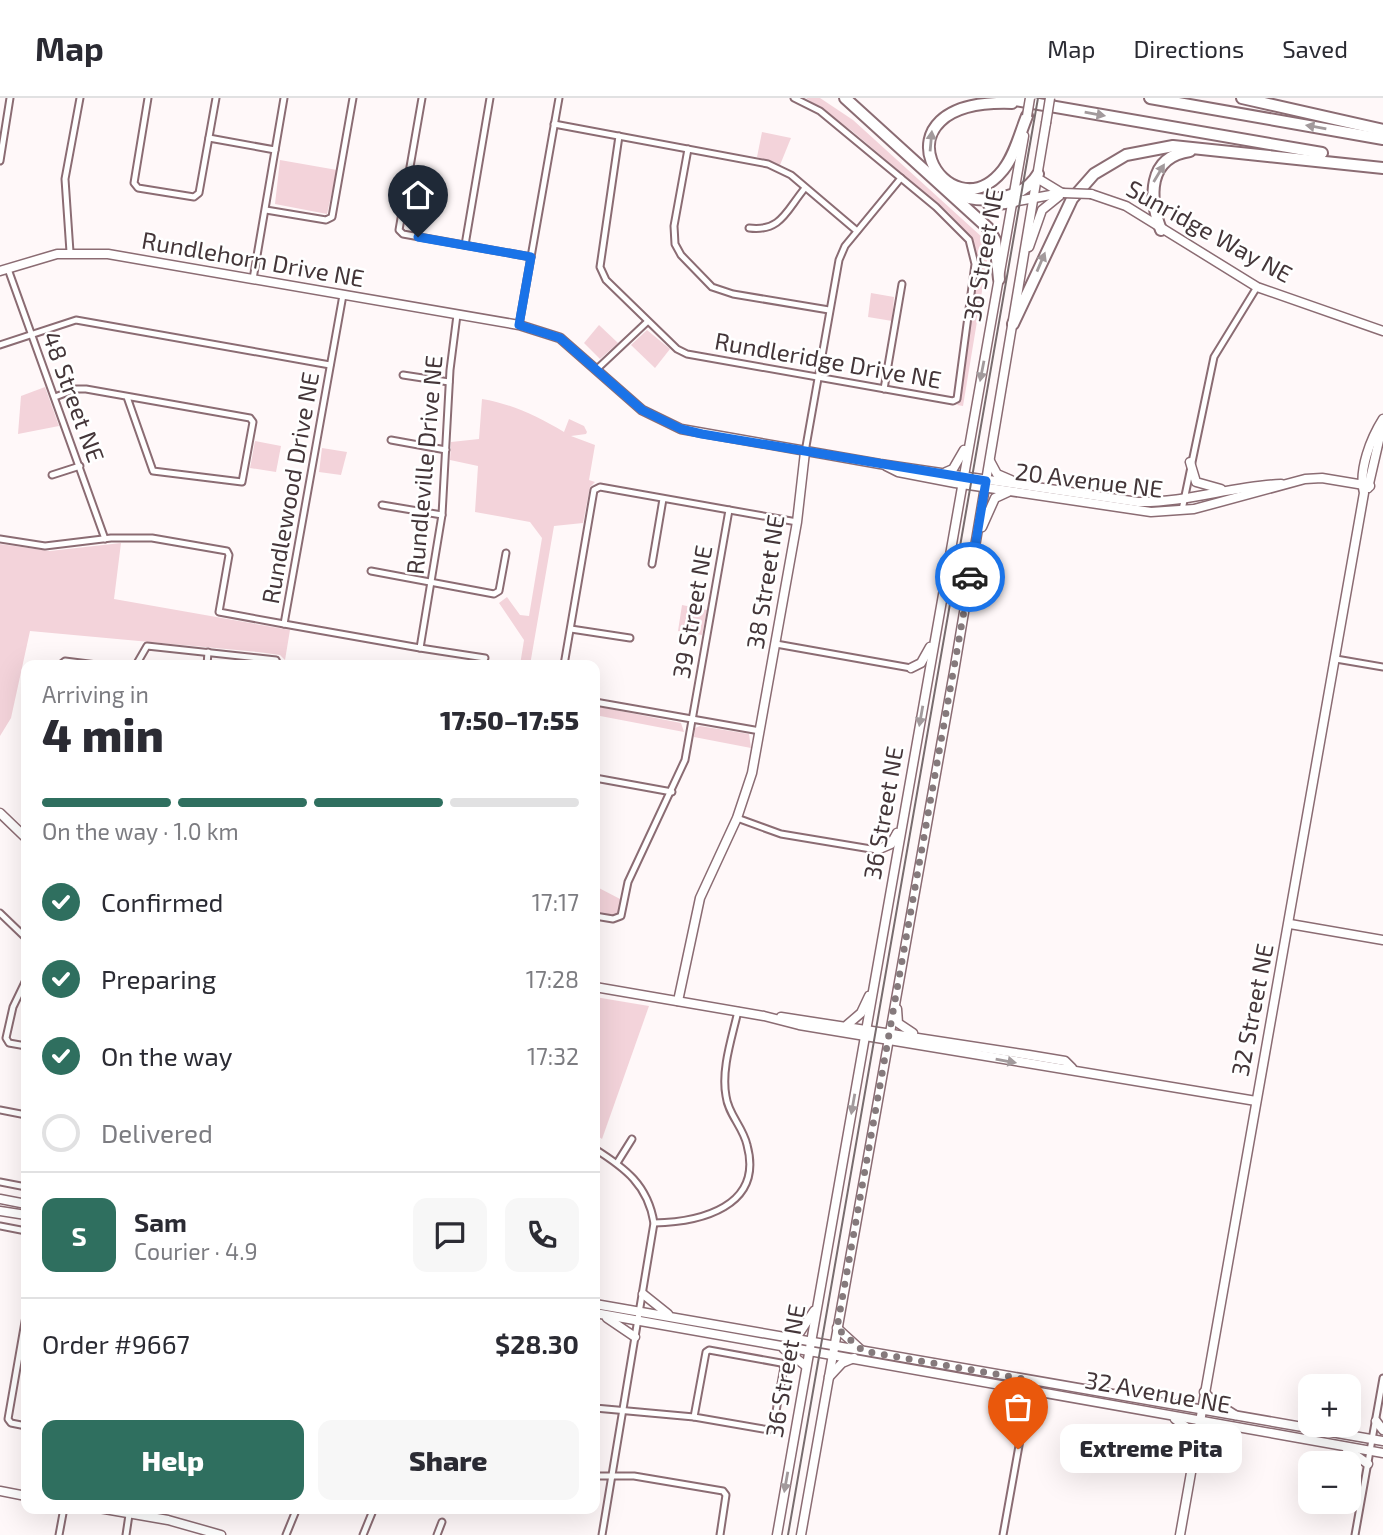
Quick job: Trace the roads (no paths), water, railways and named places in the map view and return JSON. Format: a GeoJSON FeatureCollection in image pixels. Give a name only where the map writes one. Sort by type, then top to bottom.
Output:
{"type":"FeatureCollection","features":[{"type":"Feature","properties":{"kind":"highway"},"geometry":{"type":"LineString","coordinates":[[845,98],[992,233],[999,279]]}},
{"type":"Feature","properties":{"kind":"highway"},"geometry":{"type":"LineString","coordinates":[[1004,98],[1047,102],[1383,166]]}},
{"type":"Feature","properties":{"kind":"highway"},"geometry":{"type":"LineString","coordinates":[[1150,98],[1383,139]]}},
{"type":"Feature","properties":{"kind":"highway"},"geometry":{"type":"LineString","coordinates":[[1242,98],[1383,130]]}},
{"type":"Feature","properties":{"kind":"highway"},"geometry":{"type":"LineString","coordinates":[[1027,116],[1006,165],[988,182],[974,186],[952,181],[940,173],[932,160],[929,138],[933,124],[954,105],[986,100],[1047,102]]}},
{"type":"Feature","properties":{"kind":"highway"},"geometry":{"type":"LineString","coordinates":[[1013,324],[1067,208],[1088,179],[1112,162],[1143,150],[1173,146],[1383,166]]}},
{"type":"Feature","properties":{"kind":"highway"},"geometry":{"type":"LineString","coordinates":[[1161,230],[1152,197],[1157,173],[1177,155],[1210,149]]}},
{"type":"Feature","properties":{"kind":"highway"},"geometry":{"type":"LineString","coordinates":[[950,195],[977,204],[1013,198],[1037,176]]}},
{"type":"Feature","properties":{"kind":"highway"},"geometry":{"type":"LineString","coordinates":[[940,186],[958,195],[978,200],[1013,198]]}},
{"type":"Feature","properties":{"kind":"main road","name":"36 Street NE"},"geometry":{"type":"LineString","coordinates":[[776,1535],[1030,98]]}},
{"type":"Feature","properties":{"kind":"main road","name":"36 Street NE"},"geometry":{"type":"LineString","coordinates":[[801,1535],[990,461],[1046,123],[1047,102]]}},
{"type":"Feature","properties":{"kind":"main road"},"geometry":{"type":"LineString","coordinates":[[1025,254],[1034,238],[1042,210],[1063,193],[1037,176]]}},
{"type":"Feature","properties":{"kind":"main road","name":"Sunridge Way NE"},"geometry":{"type":"LineString","coordinates":[[1013,198],[1063,193],[1091,194],[1126,206],[1257,287],[1383,331]]}},
{"type":"Feature","properties":{"kind":"main road","name":"Rundlehorn Drive NE"},"geometry":{"type":"LineString","coordinates":[[4,270],[39,257],[70,252],[108,254],[519,325],[560,338],[642,410],[681,429],[883,465],[946,472],[961,480]]}},
{"type":"Feature","properties":{"kind":"main road","name":"32 Street NE"},"geometry":{"type":"LineString","coordinates":[[1180,1535],[1199,1416],[1290,923],[1366,488],[1383,421]]}},
{"type":"Feature","properties":{"kind":"main road"},"geometry":{"type":"LineString","coordinates":[[946,472],[953,469],[968,445]]}},
{"type":"Feature","properties":{"kind":"main road","name":"38 Street NE"},"geometry":{"type":"LineString","coordinates":[[678,1001],[700,898],[737,818],[752,773],[797,522],[805,452]]}},
{"type":"Feature","properties":{"kind":"main road"},"geometry":{"type":"LineString","coordinates":[[990,461],[1000,477],[1034,487]]}},
{"type":"Feature","properties":{"kind":"main road"},"geometry":{"type":"LineString","coordinates":[[1190,462],[1196,482],[1231,490]]}},
{"type":"Feature","properties":{"kind":"main road","name":"Rundlehorn Drive NE"},"geometry":{"type":"LineString","coordinates":[[883,465],[898,472],[973,482]]}},
{"type":"Feature","properties":{"kind":"main road","name":"20 Avenue NE"},"geometry":{"type":"LineString","coordinates":[[973,482],[1034,487],[1138,502],[1184,499],[1322,478],[1366,488]]}},
{"type":"Feature","properties":{"kind":"main road","name":"20 Avenue NE"},"geometry":{"type":"LineString","coordinates":[[986,484],[1010,492],[1123,510],[1182,510],[1225,502],[1281,484]]}},
{"type":"Feature","properties":{"kind":"main road"},"geometry":{"type":"LineString","coordinates":[[976,539],[995,498],[1010,492]]}},
{"type":"Feature","properties":{"kind":"main road"},"geometry":{"type":"LineString","coordinates":[[928,682],[922,674],[911,668],[926,657],[936,635]]}},
{"type":"Feature","properties":{"kind":"main road"},"geometry":{"type":"LineString","coordinates":[[0,813],[21,833]]}},
{"type":"Feature","properties":{"kind":"main road"},"geometry":{"type":"LineString","coordinates":[[894,867],[889,859],[877,850],[894,841],[902,822]]}},
{"type":"Feature","properties":{"kind":"main road"},"geometry":{"type":"LineString","coordinates":[[1290,923],[1383,940]]}},
{"type":"Feature","properties":{"kind":"main road"},"geometry":{"type":"LineString","coordinates":[[847,1025],[861,1013],[873,987]]}},
{"type":"Feature","properties":{"kind":"main road"},"geometry":{"type":"LineString","coordinates":[[600,988],[889,1037],[1065,1061],[1072,1068]]}},
{"type":"Feature","properties":{"kind":"main road"},"geometry":{"type":"LineString","coordinates":[[897,993],[898,1023],[906,1031],[925,1040]]}},
{"type":"Feature","properties":{"kind":"main road"},"geometry":{"type":"LineString","coordinates":[[764,1016],[847,1025],[865,1032]]}},
{"type":"Feature","properties":{"kind":"main road"},"geometry":{"type":"LineString","coordinates":[[889,1037],[906,1044],[1065,1071],[1072,1068],[1256,1101]]}},
{"type":"Feature","properties":{"kind":"main road"},"geometry":{"type":"LineString","coordinates":[[881,1081],[891,1055],[906,1044]]}},
{"type":"Feature","properties":{"kind":"main road"},"geometry":{"type":"LineString","coordinates":[[0,1199],[21,1203]]}},
{"type":"Feature","properties":{"kind":"main road"},"geometry":{"type":"LineString","coordinates":[[0,1211],[21,1214]]}},
{"type":"Feature","properties":{"kind":"main road"},"geometry":{"type":"LineString","coordinates":[[643,1294],[651,1303],[677,1318]]}},
{"type":"Feature","properties":{"kind":"main road","name":"32 Avenue NE"},"geometry":{"type":"LineString","coordinates":[[600,1305],[776,1345],[863,1351],[1030,1380],[1383,1453]]}},
{"type":"Feature","properties":{"kind":"main road"},"geometry":{"type":"LineString","coordinates":[[792,1338],[800,1332],[817,1305]]}},
{"type":"Feature","properties":{"kind":"main road","name":"32 Avenue NE"},"geometry":{"type":"LineString","coordinates":[[600,1314],[677,1318],[792,1338],[810,1346]]}},
{"type":"Feature","properties":{"kind":"main road"},"geometry":{"type":"LineString","coordinates":[[600,1315],[635,1337]]}},
{"type":"Feature","properties":{"kind":"main road"},"geometry":{"type":"LineString","coordinates":[[837,1328],[863,1351]]}},
{"type":"Feature","properties":{"kind":"main road"},"geometry":{"type":"LineString","coordinates":[[776,1345],[806,1366]]}},
{"type":"Feature","properties":{"kind":"main road","name":"32 Avenue NE"},"geometry":{"type":"LineString","coordinates":[[833,1350],[854,1358],[1166,1415],[1244,1419],[1383,1441]]}},
{"type":"Feature","properties":{"kind":"main road"},"geometry":{"type":"LineString","coordinates":[[828,1378],[842,1363],[854,1358]]}},
{"type":"Feature","properties":{"kind":"main road"},"geometry":{"type":"LineString","coordinates":[[998,1385],[1018,1397],[1025,1408]]}},
{"type":"Feature","properties":{"kind":"main road"},"geometry":{"type":"LineString","coordinates":[[1204,1392],[1225,1410],[1244,1419]]}},
{"type":"Feature","properties":{"kind":"main road"},"geometry":{"type":"LineString","coordinates":[[1166,1415],[1189,1427],[1197,1435]]}},
{"type":"Feature","properties":{"kind":"main road"},"geometry":{"type":"LineString","coordinates":[[1376,1421],[1383,1430]]}},
{"type":"Feature","properties":{"kind":"main road"},"geometry":{"type":"LineString","coordinates":[[1342,1445],[1368,1464]]}},
{"type":"Feature","properties":{"kind":"main road"},"geometry":{"type":"LineString","coordinates":[[0,1491],[21,1495]]}},
{"type":"Feature","properties":{"kind":"main road"},"geometry":{"type":"LineString","coordinates":[[141,1514],[220,1535]]}},
{"type":"Feature","properties":{"kind":"street"},"geometry":{"type":"LineString","coordinates":[[0,161],[10,98]]}},
{"type":"Feature","properties":{"kind":"street"},"geometry":{"type":"LineString","coordinates":[[70,252],[65,179],[79,98]]}},
{"type":"Feature","properties":{"kind":"street"},"geometry":{"type":"LineString","coordinates":[[148,98],[134,183],[138,188],[194,197],[199,193],[216,98]]}},
{"type":"Feature","properties":{"kind":"street"},"geometry":{"type":"LineString","coordinates":[[253,279],[284,98]]}},
{"type":"Feature","properties":{"kind":"street"},"geometry":{"type":"LineString","coordinates":[[266,210],[326,220],[332,217],[353,98]]}},
{"type":"Feature","properties":{"kind":"street"},"geometry":{"type":"LineString","coordinates":[[422,98],[399,230],[403,234],[531,257]]}},
{"type":"Feature","properties":{"kind":"street"},"geometry":{"type":"LineString","coordinates":[[465,245],[490,98]]}},
{"type":"Feature","properties":{"kind":"street"},"geometry":{"type":"LineString","coordinates":[[519,325],[559,98]]}},
{"type":"Feature","properties":{"kind":"street","name":"Rundleridge Drive NE"},"geometry":{"type":"LineString","coordinates":[[619,136],[600,267],[606,280],[647,322],[687,354],[953,401],[957,399],[975,264],[969,240],[936,207],[820,111],[794,98]]}},
{"type":"Feature","properties":{"kind":"street"},"geometry":{"type":"LineString","coordinates":[[554,124],[768,163],[791,175],[857,231]]}},
{"type":"Feature","properties":{"kind":"street"},"geometry":{"type":"LineString","coordinates":[[209,138],[275,150]]}},
{"type":"Feature","properties":{"kind":"street"},"geometry":{"type":"LineString","coordinates":[[688,149],[674,226],[675,244],[681,255],[712,287],[733,294],[829,310]]}},
{"type":"Feature","properties":{"kind":"street","name":"38 Street NE"},"geometry":{"type":"LineString","coordinates":[[805,452],[839,260],[857,231],[901,178]]}},
{"type":"Feature","properties":{"kind":"street"},"geometry":{"type":"LineString","coordinates":[[749,228],[764,230],[775,226],[805,188]]}},
{"type":"Feature","properties":{"kind":"street","name":"48 Street NE"},"geometry":{"type":"LineString","coordinates":[[4,270],[31,333],[105,539]]}},
{"type":"Feature","properties":{"kind":"street"},"geometry":{"type":"LineString","coordinates":[[884,389],[902,284]]}},
{"type":"Feature","properties":{"kind":"street"},"geometry":{"type":"LineString","coordinates":[[1182,510],[1214,357],[1257,287]]}},
{"type":"Feature","properties":{"kind":"street","name":"Rundlewood Drive NE"},"geometry":{"type":"LineString","coordinates":[[0,539],[45,546],[105,539],[152,538],[227,551],[229,555],[219,612],[284,624],[343,295]]}},
{"type":"Feature","properties":{"kind":"street","name":"Rundleville Drive NE"},"geometry":{"type":"LineString","coordinates":[[420,648],[442,515],[449,382],[457,315]]}},
{"type":"Feature","properties":{"kind":"street"},"geometry":{"type":"LineString","coordinates":[[0,345],[76,320],[330,365]]}},
{"type":"Feature","properties":{"kind":"street"},"geometry":{"type":"LineString","coordinates":[[597,369],[647,322]]}},
{"type":"Feature","properties":{"kind":"street"},"geometry":{"type":"LineString","coordinates":[[403,374],[449,382]]}},
{"type":"Feature","properties":{"kind":"street"},"geometry":{"type":"LineString","coordinates":[[55,397],[76,389],[127,397],[250,418],[253,422],[242,482],[153,471],[127,397]]}},
{"type":"Feature","properties":{"kind":"street"},"geometry":{"type":"LineString","coordinates":[[391,440],[446,450]]}},
{"type":"Feature","properties":{"kind":"street"},"geometry":{"type":"LineString","coordinates":[[52,475],[80,466]]}},
{"type":"Feature","properties":{"kind":"street"},"geometry":{"type":"LineString","coordinates":[[565,660],[594,490],[600,487],[797,522]]}},
{"type":"Feature","properties":{"kind":"street"},"geometry":{"type":"LineString","coordinates":[[652,564],[663,499]]}},
{"type":"Feature","properties":{"kind":"street"},"geometry":{"type":"LineString","coordinates":[[383,505],[442,515]]}},
{"type":"Feature","properties":{"kind":"street","name":"39 Street NE"},"geometry":{"type":"LineString","coordinates":[[600,917],[613,919],[621,916],[628,882],[685,760],[729,510]]}},
{"type":"Feature","properties":{"kind":"street"},"geometry":{"type":"LineString","coordinates":[[371,571],[494,594],[499,591],[506,553]]}},
{"type":"Feature","properties":{"kind":"street"},"geometry":{"type":"LineString","coordinates":[[284,624],[485,658]]}},
{"type":"Feature","properties":{"kind":"street"},"geometry":{"type":"LineString","coordinates":[[571,629],[630,638]]}},
{"type":"Feature","properties":{"kind":"street"},"geometry":{"type":"LineString","coordinates":[[776,644],[911,668]]}},
{"type":"Feature","properties":{"kind":"street"},"geometry":{"type":"LineString","coordinates":[[139,660],[147,646],[275,660]]}},
{"type":"Feature","properties":{"kind":"street"},"geometry":{"type":"LineString","coordinates":[[207,660],[208,652]]}},
{"type":"Feature","properties":{"kind":"street"},"geometry":{"type":"LineString","coordinates":[[1336,659],[1383,667]]}},
{"type":"Feature","properties":{"kind":"street"},"geometry":{"type":"LineString","coordinates":[[600,703],[760,731]]}},
{"type":"Feature","properties":{"kind":"street"},"geometry":{"type":"LineString","coordinates":[[600,779],[672,792]]}},
{"type":"Feature","properties":{"kind":"street"},"geometry":{"type":"LineString","coordinates":[[737,818],[781,834],[877,850]]}},
{"type":"Feature","properties":{"kind":"street"},"geometry":{"type":"LineString","coordinates":[[0,912],[21,933]]}},
{"type":"Feature","properties":{"kind":"street"},"geometry":{"type":"LineString","coordinates":[[21,990],[13,1007],[6,1038],[9,1043],[21,1045]]}},
{"type":"Feature","properties":{"kind":"street"},"geometry":{"type":"LineString","coordinates":[[654,1223],[690,1220],[718,1212],[734,1200],[747,1178],[748,1147],[731,1113],[725,1087],[738,1012]]}},
{"type":"Feature","properties":{"kind":"street"},"geometry":{"type":"LineString","coordinates":[[0,1110],[21,1114]]}},
{"type":"Feature","properties":{"kind":"street"},"geometry":{"type":"LineString","coordinates":[[617,1163],[632,1139]]}},
{"type":"Feature","properties":{"kind":"street"},"geometry":{"type":"LineString","coordinates":[[600,1152],[617,1163],[645,1191],[654,1223],[602,1535]]}},
{"type":"Feature","properties":{"kind":"street"},"geometry":{"type":"LineString","coordinates":[[0,1182],[21,1186]]}},
{"type":"Feature","properties":{"kind":"street"},"geometry":{"type":"LineString","coordinates":[[0,1226],[21,1230]]}},
{"type":"Feature","properties":{"kind":"street"},"geometry":{"type":"LineString","coordinates":[[21,1344],[8,1419],[11,1423],[21,1425]]}},
{"type":"Feature","properties":{"kind":"street"},"geometry":{"type":"LineString","coordinates":[[600,1409],[623,1413],[694,1417],[769,1430],[773,1428],[784,1367],[781,1363],[709,1350],[706,1352],[694,1417]]}},
{"type":"Feature","properties":{"kind":"street"},"geometry":{"type":"LineString","coordinates":[[1355,1535],[1383,1378]]}},
{"type":"Feature","properties":{"kind":"street"},"geometry":{"type":"LineString","coordinates":[[1003,1535],[1030,1380]]}},
{"type":"Feature","properties":{"kind":"street"},"geometry":{"type":"LineString","coordinates":[[600,1476],[648,1478],[723,1491],[726,1495],[720,1535]]}},
{"type":"Feature","properties":{"kind":"street"},"geometry":{"type":"LineString","coordinates":[[59,1535],[63,1514]]}},
{"type":"Feature","properties":{"kind":"street"},"geometry":{"type":"LineString","coordinates":[[126,1535],[130,1514]]}},
{"type":"Feature","properties":{"kind":"street"},"geometry":{"type":"LineString","coordinates":[[286,1535],[295,1514]]}},
{"type":"Feature","properties":{"kind":"street"},"geometry":{"type":"LineString","coordinates":[[363,1535],[372,1514]]}},
{"type":"Feature","properties":{"kind":"street"},"geometry":{"type":"LineString","coordinates":[[437,1535],[442,1522]]}},
{"type":"Feature","properties":{"kind":"tram line"},"geometry":{"type":"LineString","coordinates":[[788,1535],[1038,98]]}},
{"type":"Feature","properties":{"kind":"place","name":"Extreme Pita"},"geometry":{"type":"Point","coordinates":[1018,1449]}}]}
